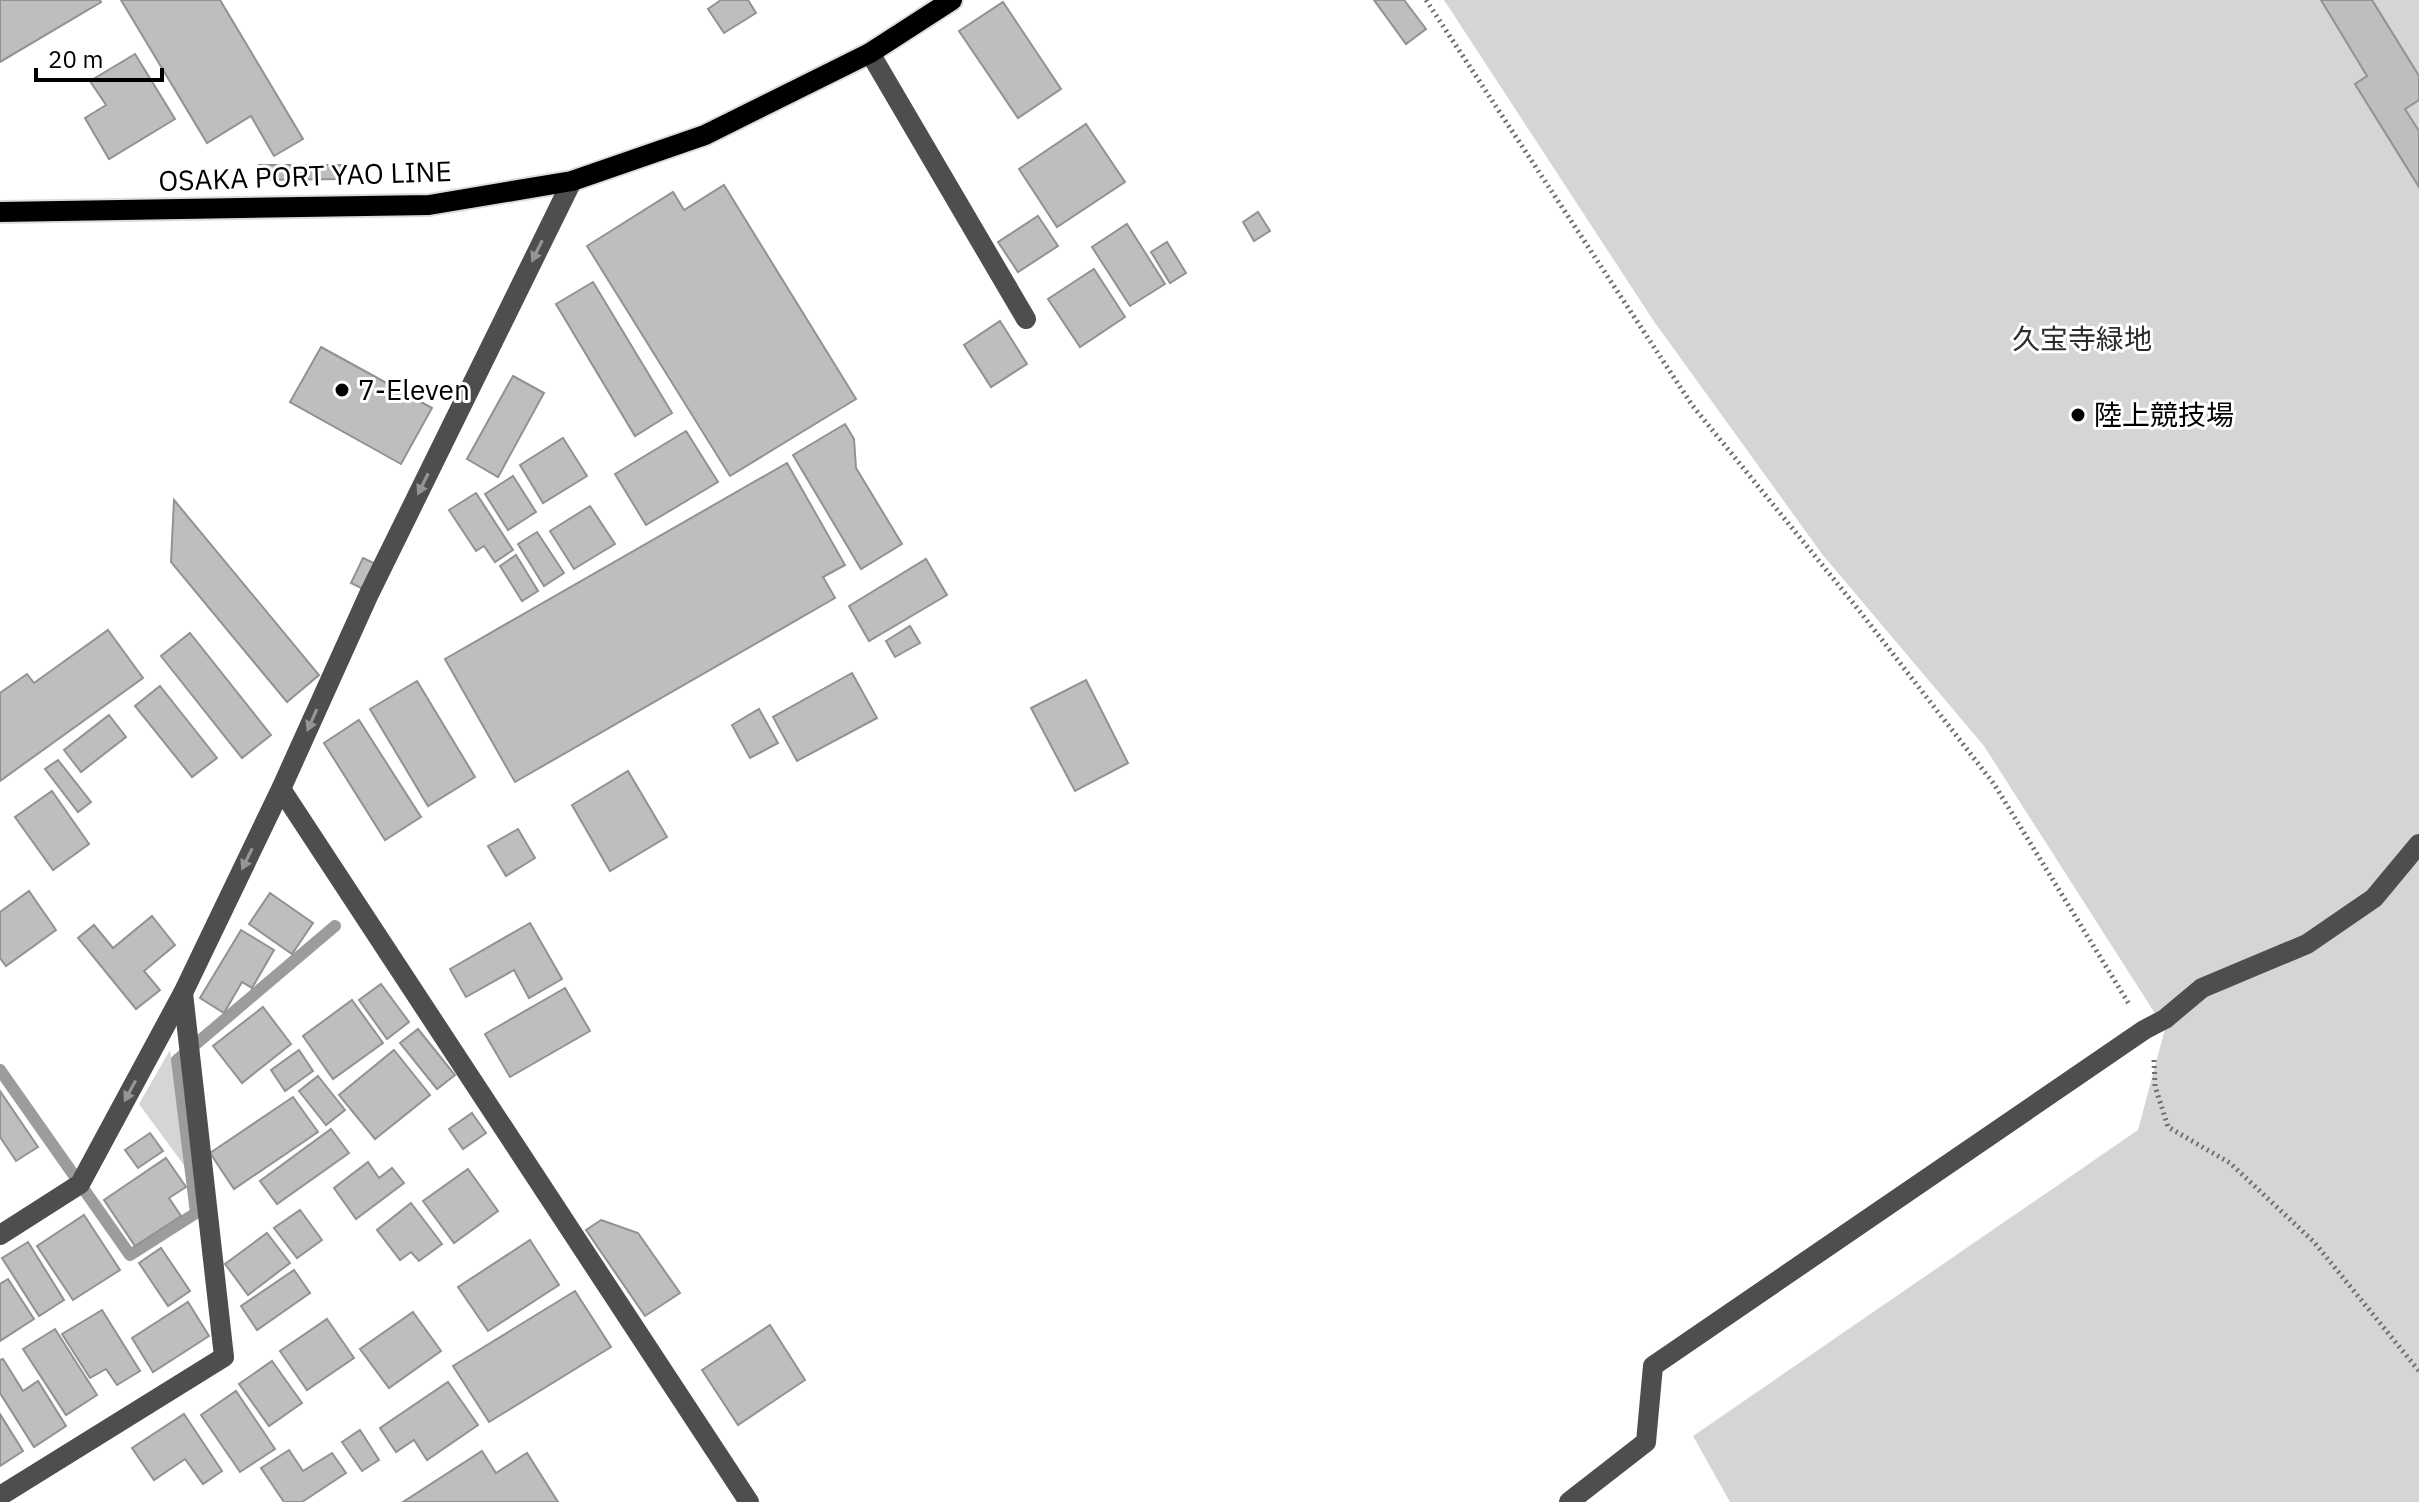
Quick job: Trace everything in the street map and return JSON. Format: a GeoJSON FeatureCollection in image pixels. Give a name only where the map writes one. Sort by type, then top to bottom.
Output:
{"type":"FeatureCollection","features":[{"type":"Feature","properties":{"kind":"main road","name":"OSAKA PORT YAO LINE"},"geometry":{"type":"LineString","coordinates":[[0,212],[429,205],[572,181],[705,135],[870,53],[952,0]]}},
{"type":"Feature","properties":{"kind":"street"},"geometry":{"type":"LineString","coordinates":[[870,53],[1026,319]]}},
{"type":"Feature","properties":{"kind":"street"},"geometry":{"type":"LineString","coordinates":[[0,1235],[80,1184],[183,993],[281,789],[369,594],[572,181]]}},
{"type":"Feature","properties":{"kind":"street"},"geometry":{"type":"LineString","coordinates":[[281,789],[749,1502]]}},
{"type":"Feature","properties":{"kind":"street"},"geometry":{"type":"LineString","coordinates":[[1569,1502],[1646,1442],[1653,1366],[2144,1030],[2165,1019],[2202,988],[2307,944],[2374,898],[2419,844]]}},
{"type":"Feature","properties":{"kind":"street"},"geometry":{"type":"LineString","coordinates":[[0,1496],[224,1357],[183,993]]}},
{"type":"Feature","properties":{"kind":"path"},"geometry":{"type":"LineString","coordinates":[[1426,0],[1692,405],[1858,609],[1994,784],[2144,1030],[2153,1049],[2155,1086],[2168,1127],[2230,1163],[2314,1242],[2419,1371]]}},
{"type":"Feature","properties":{"kind":"green space","name":"久宝寺緑地"},"geometry":{"type":"Polygon","coordinates":[[[1444,0],[2419,0],[2419,1502],[1730,1502],[1693,1436],[2138,1130],[2165,1029],[1984,746],[1822,554],[1653,320],[1444,0]]]}},
{"type":"Feature","properties":{"kind":"green space"},"geometry":{"type":"Polygon","coordinates":[[[170,1050],[186,1168],[139,1104],[170,1050]]]}},
{"type":"Feature","properties":{"kind":"building"},"geometry":{"type":"Polygon","coordinates":[[[0,0],[100,0],[101,2],[0,62],[0,0]]]}},
{"type":"Feature","properties":{"kind":"building"},"geometry":{"type":"Polygon","coordinates":[[[121,0],[220,0],[303,139],[274,156],[251,116],[207,143],[121,0]]]}},
{"type":"Feature","properties":{"kind":"building"},"geometry":{"type":"Polygon","coordinates":[[[721,0],[748,0],[756,13],[724,33],[708,9],[721,0]]]}},
{"type":"Feature","properties":{"kind":"building"},"geometry":{"type":"Polygon","coordinates":[[[1374,0],[1404,0],[1426,29],[1406,44],[1374,0]]]}},
{"type":"Feature","properties":{"kind":"building"},"geometry":{"type":"Polygon","coordinates":[[[2321,0],[2372,0],[2419,76],[2419,100],[2405,109],[2419,131],[2419,187],[2355,84],[2367,76],[2321,0]]]}},
{"type":"Feature","properties":{"kind":"building"},"geometry":{"type":"Polygon","coordinates":[[[1003,2],[1061,89],[1018,118],[959,31],[1003,2]]]}},
{"type":"Feature","properties":{"kind":"building"},"geometry":{"type":"Polygon","coordinates":[[[135,54],[175,119],[109,159],[85,118],[106,105],[90,81],[135,54]]]}},
{"type":"Feature","properties":{"kind":"building"},"geometry":{"type":"Polygon","coordinates":[[[1086,124],[1125,182],[1057,227],[1019,169],[1086,124]]]}},
{"type":"Feature","properties":{"kind":"building"},"geometry":{"type":"Polygon","coordinates":[[[259,165],[341,165],[342,179],[259,180],[259,165]]]}},
{"type":"Feature","properties":{"kind":"building"},"geometry":{"type":"Polygon","coordinates":[[[724,185],[856,399],[730,476],[587,246],[673,192],[684,210],[724,185]]]}},
{"type":"Feature","properties":{"kind":"building"},"geometry":{"type":"Polygon","coordinates":[[[1258,212],[1270,231],[1254,241],[1243,222],[1258,212]]]}},
{"type":"Feature","properties":{"kind":"building"},"geometry":{"type":"Polygon","coordinates":[[[1038,216],[1058,246],[1018,272],[998,242],[1038,216]]]}},
{"type":"Feature","properties":{"kind":"building"},"geometry":{"type":"Polygon","coordinates":[[[1127,224],[1165,284],[1130,306],[1092,247],[1127,224]]]}},
{"type":"Feature","properties":{"kind":"building"},"geometry":{"type":"Polygon","coordinates":[[[1167,242],[1186,273],[1170,283],[1151,252],[1167,242]]]}},
{"type":"Feature","properties":{"kind":"building"},"geometry":{"type":"Polygon","coordinates":[[[1094,269],[1125,317],[1080,347],[1048,299],[1094,269]]]}},
{"type":"Feature","properties":{"kind":"building"},"geometry":{"type":"Polygon","coordinates":[[[593,282],[672,413],[635,436],[556,304],[593,282]]]}},
{"type":"Feature","properties":{"kind":"building"},"geometry":{"type":"Polygon","coordinates":[[[1000,321],[1027,364],[991,387],[964,345],[1000,321]]]}},
{"type":"Feature","properties":{"kind":"building"},"geometry":{"type":"Polygon","coordinates":[[[321,347],[432,408],[401,464],[290,402],[321,347]]]}},
{"type":"Feature","properties":{"kind":"building"},"geometry":{"type":"Polygon","coordinates":[[[513,376],[544,393],[498,477],[467,459],[513,376]]]}},
{"type":"Feature","properties":{"kind":"building"},"geometry":{"type":"Polygon","coordinates":[[[845,424],[854,439],[856,468],[902,544],[861,569],[793,455],[845,424]]]}},
{"type":"Feature","properties":{"kind":"building"},"geometry":{"type":"Polygon","coordinates":[[[686,431],[718,482],[646,525],[615,474],[686,431]]]}},
{"type":"Feature","properties":{"kind":"building"},"geometry":{"type":"Polygon","coordinates":[[[563,438],[587,476],[543,503],[520,465],[563,438]]]}},
{"type":"Feature","properties":{"kind":"building"},"geometry":{"type":"Polygon","coordinates":[[[787,463],[845,565],[823,577],[835,598],[515,782],[445,659],[787,463]]]}},
{"type":"Feature","properties":{"kind":"building"},"geometry":{"type":"Polygon","coordinates":[[[513,476],[536,512],[508,530],[485,494],[513,476]]]}},
{"type":"Feature","properties":{"kind":"building"},"geometry":{"type":"Polygon","coordinates":[[[476,493],[513,550],[495,562],[484,546],[476,551],[449,510],[476,493]]]}},
{"type":"Feature","properties":{"kind":"building"},"geometry":{"type":"Polygon","coordinates":[[[174,500],[319,675],[287,702],[171,562],[174,500]]]}},
{"type":"Feature","properties":{"kind":"building"},"geometry":{"type":"Polygon","coordinates":[[[590,506],[615,544],[574,569],[550,531],[590,506]]]}},
{"type":"Feature","properties":{"kind":"building"},"geometry":{"type":"Polygon","coordinates":[[[537,532],[564,573],[544,586],[518,544],[537,532]]]}},
{"type":"Feature","properties":{"kind":"building"},"geometry":{"type":"Polygon","coordinates":[[[516,555],[538,591],[522,601],[500,566],[516,555]]]}},
{"type":"Feature","properties":{"kind":"building"},"geometry":{"type":"Polygon","coordinates":[[[363,558],[376,564],[363,589],[351,583],[363,558]]]}},
{"type":"Feature","properties":{"kind":"building"},"geometry":{"type":"Polygon","coordinates":[[[926,559],[947,595],[869,641],[849,606],[926,559]]]}},
{"type":"Feature","properties":{"kind":"building"},"geometry":{"type":"Polygon","coordinates":[[[910,626],[920,643],[895,657],[886,641],[910,626]]]}},
{"type":"Feature","properties":{"kind":"building"},"geometry":{"type":"Polygon","coordinates":[[[108,630],[143,678],[0,781],[0,693],[27,674],[34,683],[108,630]]]}},
{"type":"Feature","properties":{"kind":"building"},"geometry":{"type":"Polygon","coordinates":[[[190,633],[271,735],[242,758],[161,656],[190,633]]]}},
{"type":"Feature","properties":{"kind":"building"},"geometry":{"type":"Polygon","coordinates":[[[852,673],[877,718],[797,761],[773,717],[852,673]]]}},
{"type":"Feature","properties":{"kind":"building"},"geometry":{"type":"Polygon","coordinates":[[[1086,680],[1128,763],[1075,791],[1031,708],[1086,680]]]}},
{"type":"Feature","properties":{"kind":"building"},"geometry":{"type":"Polygon","coordinates":[[[417,681],[475,777],[428,806],[370,709],[417,681]]]}},
{"type":"Feature","properties":{"kind":"building"},"geometry":{"type":"Polygon","coordinates":[[[160,686],[217,758],[192,777],[135,706],[160,686]]]}},
{"type":"Feature","properties":{"kind":"building"},"geometry":{"type":"Polygon","coordinates":[[[759,709],[778,743],[750,758],[732,725],[759,709]]]}},
{"type":"Feature","properties":{"kind":"building"},"geometry":{"type":"Polygon","coordinates":[[[109,715],[126,737],[81,772],[64,750],[109,715]]]}},
{"type":"Feature","properties":{"kind":"building"},"geometry":{"type":"Polygon","coordinates":[[[359,720],[421,817],[385,840],[324,743],[359,720]]]}},
{"type":"Feature","properties":{"kind":"building"},"geometry":{"type":"Polygon","coordinates":[[[58,760],[91,802],[78,812],[45,769],[58,760]]]}},
{"type":"Feature","properties":{"kind":"building"},"geometry":{"type":"Polygon","coordinates":[[[628,771],[667,837],[610,871],[572,805],[628,771]]]}},
{"type":"Feature","properties":{"kind":"building"},"geometry":{"type":"Polygon","coordinates":[[[52,791],[89,844],[53,870],[15,817],[52,791]]]}},
{"type":"Feature","properties":{"kind":"building"},"geometry":{"type":"Polygon","coordinates":[[[518,829],[535,858],[506,876],[488,846],[518,829]]]}},
{"type":"Feature","properties":{"kind":"building"},"geometry":{"type":"Polygon","coordinates":[[[29,891],[56,930],[6,966],[0,958],[0,912],[29,891]]]}},
{"type":"Feature","properties":{"kind":"building"},"geometry":{"type":"Polygon","coordinates":[[[270,893],[313,923],[292,954],[249,924],[270,893]]]}},
{"type":"Feature","properties":{"kind":"building"},"geometry":{"type":"Polygon","coordinates":[[[152,916],[175,945],[144,971],[160,990],[136,1009],[78,938],[94,925],[113,948],[152,916]]]}},
{"type":"Feature","properties":{"kind":"building"},"geometry":{"type":"Polygon","coordinates":[[[530,923],[562,979],[529,998],[514,970],[466,997],[450,969],[530,923]]]}},
{"type":"Feature","properties":{"kind":"building"},"geometry":{"type":"Polygon","coordinates":[[[241,930],[274,950],[252,988],[242,982],[224,1013],[200,998],[241,930]]]}},
{"type":"Feature","properties":{"kind":"building"},"geometry":{"type":"Polygon","coordinates":[[[381,984],[409,1022],[387,1039],[359,1000],[381,984]]]}},
{"type":"Feature","properties":{"kind":"building"},"geometry":{"type":"Polygon","coordinates":[[[565,988],[590,1031],[510,1077],[485,1034],[565,988]]]}},
{"type":"Feature","properties":{"kind":"building"},"geometry":{"type":"Polygon","coordinates":[[[352,1000],[383,1043],[333,1079],[303,1036],[352,1000]]]}},
{"type":"Feature","properties":{"kind":"building"},"geometry":{"type":"Polygon","coordinates":[[[263,1007],[291,1044],[242,1083],[213,1046],[263,1007]]]}},
{"type":"Feature","properties":{"kind":"building"},"geometry":{"type":"Polygon","coordinates":[[[418,1029],[455,1075],[437,1089],[400,1043],[418,1029]]]}},
{"type":"Feature","properties":{"kind":"building"},"geometry":{"type":"Polygon","coordinates":[[[299,1050],[313,1071],[285,1091],[271,1070],[299,1050]]]}},
{"type":"Feature","properties":{"kind":"building"},"geometry":{"type":"Polygon","coordinates":[[[394,1050],[430,1095],[375,1139],[339,1095],[394,1050]]]}},
{"type":"Feature","properties":{"kind":"building"},"geometry":{"type":"Polygon","coordinates":[[[318,1076],[345,1110],[326,1125],[299,1091],[318,1076]]]}},
{"type":"Feature","properties":{"kind":"building"},"geometry":{"type":"Polygon","coordinates":[[[0,1091],[38,1147],[16,1161],[0,1137],[0,1091]]]}},
{"type":"Feature","properties":{"kind":"building"},"geometry":{"type":"Polygon","coordinates":[[[293,1097],[318,1132],[234,1189],[210,1153],[293,1097]]]}},
{"type":"Feature","properties":{"kind":"building"},"geometry":{"type":"Polygon","coordinates":[[[472,1113],[486,1133],[463,1149],[449,1129],[472,1113]]]}},
{"type":"Feature","properties":{"kind":"building"},"geometry":{"type":"Polygon","coordinates":[[[331,1129],[349,1153],[277,1204],[260,1181],[331,1129]]]}},
{"type":"Feature","properties":{"kind":"building"},"geometry":{"type":"Polygon","coordinates":[[[150,1133],[163,1151],[138,1168],[125,1150],[150,1133]]]}},
{"type":"Feature","properties":{"kind":"building"},"geometry":{"type":"Polygon","coordinates":[[[166,1158],[186,1187],[169,1198],[181,1216],[135,1246],[104,1200],[166,1158]]]}},
{"type":"Feature","properties":{"kind":"building"},"geometry":{"type":"Polygon","coordinates":[[[368,1162],[379,1178],[392,1168],[404,1183],[356,1219],[334,1188],[368,1162]]]}},
{"type":"Feature","properties":{"kind":"building"},"geometry":{"type":"Polygon","coordinates":[[[468,1169],[498,1211],[454,1243],[423,1201],[468,1169]]]}},
{"type":"Feature","properties":{"kind":"building"},"geometry":{"type":"Polygon","coordinates":[[[411,1203],[442,1244],[419,1261],[411,1252],[400,1260],[377,1230],[411,1203]]]}},
{"type":"Feature","properties":{"kind":"building"},"geometry":{"type":"Polygon","coordinates":[[[300,1210],[322,1240],[297,1258],[274,1228],[300,1210]]]}},
{"type":"Feature","properties":{"kind":"building"},"geometry":{"type":"Polygon","coordinates":[[[84,1215],[120,1270],[73,1300],[37,1246],[84,1215]]]}},
{"type":"Feature","properties":{"kind":"building"},"geometry":{"type":"Polygon","coordinates":[[[601,1220],[638,1233],[680,1293],[645,1316],[586,1230],[601,1220]]]}},
{"type":"Feature","properties":{"kind":"building"},"geometry":{"type":"Polygon","coordinates":[[[267,1233],[290,1263],[248,1295],[225,1264],[267,1233]]]}},
{"type":"Feature","properties":{"kind":"building"},"geometry":{"type":"Polygon","coordinates":[[[530,1240],[559,1285],[488,1331],[458,1287],[530,1240]]]}},
{"type":"Feature","properties":{"kind":"building"},"geometry":{"type":"Polygon","coordinates":[[[28,1242],[64,1300],[39,1316],[2,1258],[28,1242]]]}},
{"type":"Feature","properties":{"kind":"building"},"geometry":{"type":"Polygon","coordinates":[[[161,1248],[190,1291],[168,1306],[139,1263],[161,1248]]]}},
{"type":"Feature","properties":{"kind":"building"},"geometry":{"type":"Polygon","coordinates":[[[294,1270],[310,1293],[257,1330],[241,1306],[294,1270]]]}},
{"type":"Feature","properties":{"kind":"building"},"geometry":{"type":"Polygon","coordinates":[[[8,1279],[34,1319],[0,1341],[0,1284],[8,1279]]]}},
{"type":"Feature","properties":{"kind":"building"},"geometry":{"type":"Polygon","coordinates":[[[575,1291],[611,1347],[489,1422],[453,1366],[575,1291]]]}},
{"type":"Feature","properties":{"kind":"building"},"geometry":{"type":"Polygon","coordinates":[[[188,1302],[209,1336],[153,1372],[132,1338],[188,1302]]]}},
{"type":"Feature","properties":{"kind":"building"},"geometry":{"type":"Polygon","coordinates":[[[102,1310],[140,1371],[117,1385],[106,1369],[90,1378],[62,1334],[102,1310]]]}},
{"type":"Feature","properties":{"kind":"building"},"geometry":{"type":"Polygon","coordinates":[[[413,1312],[441,1351],[389,1388],[360,1349],[413,1312]]]}},
{"type":"Feature","properties":{"kind":"building"},"geometry":{"type":"Polygon","coordinates":[[[327,1319],[354,1358],[307,1390],[280,1351],[327,1319]]]}},
{"type":"Feature","properties":{"kind":"building"},"geometry":{"type":"Polygon","coordinates":[[[770,1325],[805,1380],[738,1425],[702,1370],[770,1325]]]}},
{"type":"Feature","properties":{"kind":"building"},"geometry":{"type":"Polygon","coordinates":[[[55,1329],[97,1395],[66,1415],[23,1349],[55,1329]]]}},
{"type":"Feature","properties":{"kind":"building"},"geometry":{"type":"Polygon","coordinates":[[[3,1359],[23,1391],[38,1381],[66,1426],[34,1447],[0,1393],[0,1360],[3,1359]]]}},
{"type":"Feature","properties":{"kind":"building"},"geometry":{"type":"Polygon","coordinates":[[[272,1361],[302,1403],[269,1426],[239,1384],[272,1361]]]}},
{"type":"Feature","properties":{"kind":"building"},"geometry":{"type":"Polygon","coordinates":[[[448,1382],[478,1425],[427,1460],[414,1440],[396,1452],[380,1428],[448,1382]]]}},
{"type":"Feature","properties":{"kind":"building"},"geometry":{"type":"Polygon","coordinates":[[[236,1391],[275,1449],[240,1472],[201,1415],[236,1391]]]}},
{"type":"Feature","properties":{"kind":"building"},"geometry":{"type":"Polygon","coordinates":[[[0,1414],[23,1451],[0,1466],[0,1414]]]}},
{"type":"Feature","properties":{"kind":"building"},"geometry":{"type":"Polygon","coordinates":[[[184,1414],[222,1471],[203,1484],[185,1459],[154,1480],[132,1448],[184,1414]]]}},
{"type":"Feature","properties":{"kind":"building"},"geometry":{"type":"Polygon","coordinates":[[[360,1430],[379,1460],[362,1471],[342,1442],[360,1430]]]}},
{"type":"Feature","properties":{"kind":"building"},"geometry":{"type":"Polygon","coordinates":[[[289,1450],[303,1471],[332,1453],[346,1473],[302,1502],[284,1502],[261,1468],[289,1450]]]}},
{"type":"Feature","properties":{"kind":"building"},"geometry":{"type":"Polygon","coordinates":[[[482,1451],[496,1473],[527,1453],[558,1502],[403,1502],[482,1451]]]}},
{"type":"Feature","properties":{"kind":"waterway"},"geometry":{"type":"LineString","coordinates":[[0,1070],[130,1255],[196,1213],[177,1060],[335,926]]}},
{"type":"Feature","properties":{"kind":"place","name":"7-Eleven"},"geometry":{"type":"Point","coordinates":[342,390]}},
{"type":"Feature","properties":{"kind":"place","name":"陸上競技場"},"geometry":{"type":"Point","coordinates":[2078,415]}}]}
